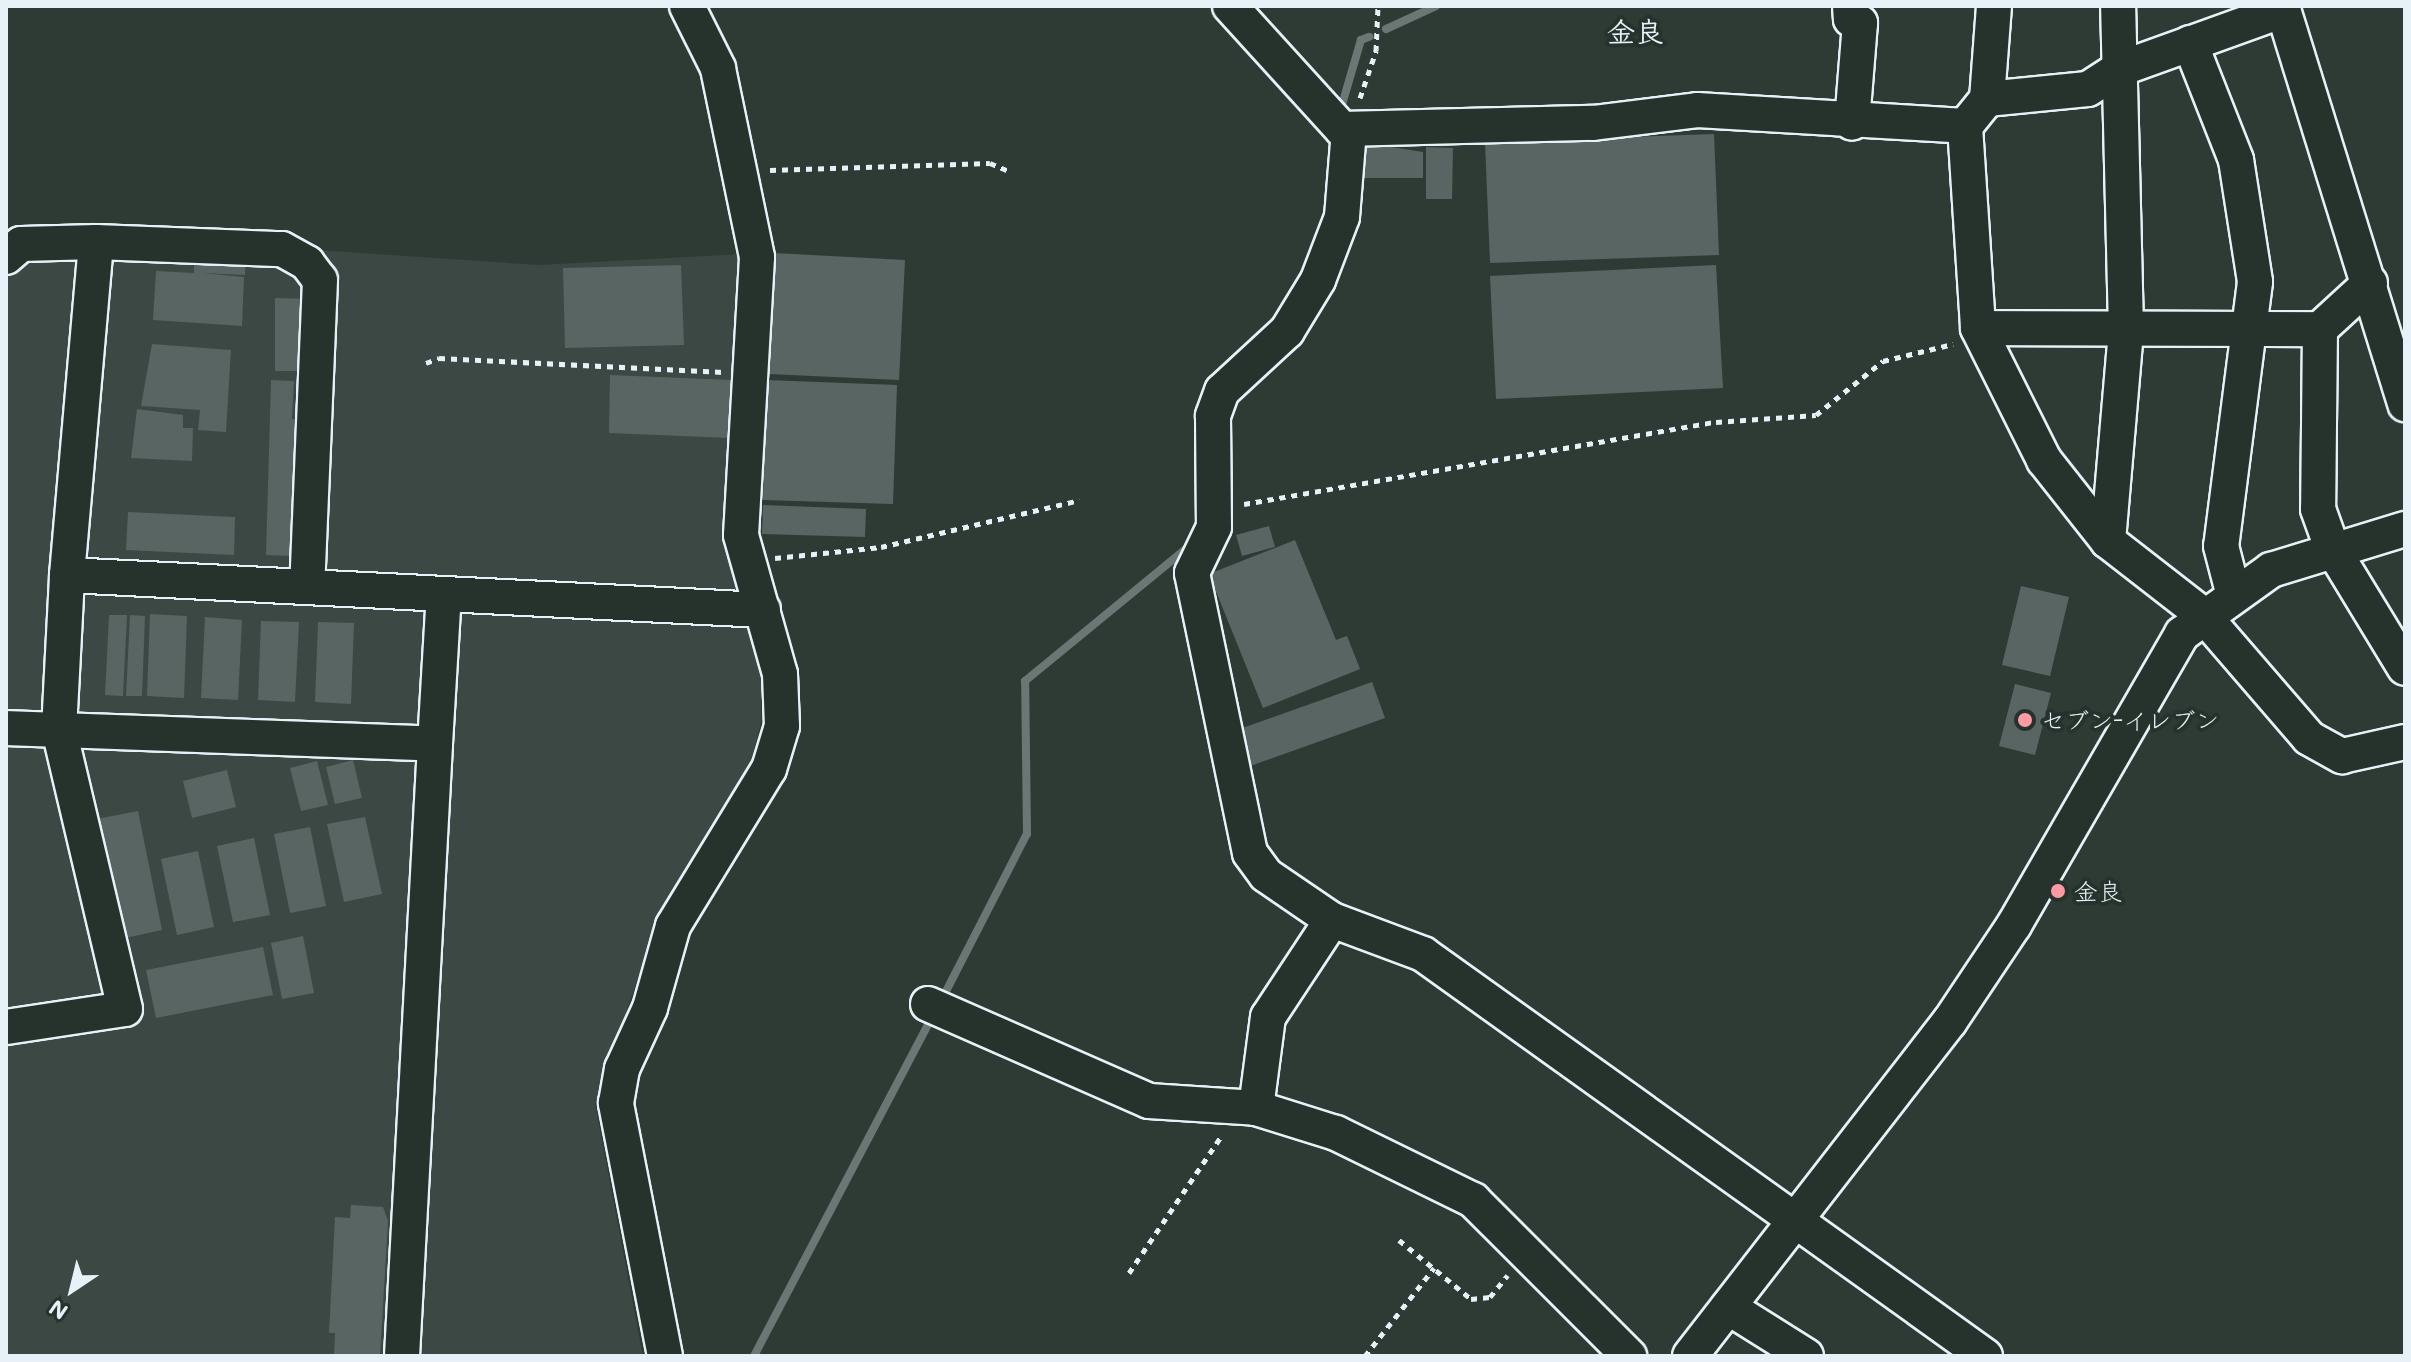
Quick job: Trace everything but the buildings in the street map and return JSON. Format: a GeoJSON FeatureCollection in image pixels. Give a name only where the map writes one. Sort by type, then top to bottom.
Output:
{"type":"FeatureCollection","features":[{"type":"Feature","properties":{"kind":"street"},"geometry":{"type":"LineString","coordinates":[[665,1356],[616,1103],[673,926],[769,769],[782,726],[780,687],[763,610],[745,561],[759,290],[718,68],[687,6]]}},
{"type":"Feature","properties":{"kind":"street"},"geometry":{"type":"LineString","coordinates":[[1230,6],[1341,128],[1342,217],[1318,280],[1287,331],[1222,391],[1213,416],[1215,509],[1192,573],[1250,853],[1266,875],[1332,920],[1423,954],[1797,1218],[1985,1356]]}},
{"type":"Feature","properties":{"kind":"street"},"geometry":{"type":"LineString","coordinates":[[1850,6],[1851,19],[1860,23],[1852,123]]}},
{"type":"Feature","properties":{"kind":"street"},"geometry":{"type":"LineString","coordinates":[[1994,6],[1987,99],[1965,126],[1980,333],[2063,493],[2108,541],[2203,615],[2309,738],[2342,756],[2405,742]]}},
{"type":"Feature","properties":{"kind":"street"},"geometry":{"type":"LineString","coordinates":[[2108,541],[2126,329],[2117,70],[2118,6]]}},
{"type":"Feature","properties":{"kind":"street"},"geometry":{"type":"LineString","coordinates":[[1987,99],[2088,89],[2117,70],[2283,8],[2405,404]]}},
{"type":"Feature","properties":{"kind":"street"},"geometry":{"type":"LineString","coordinates":[[2190,43],[2236,160],[2255,282],[2246,333],[2221,546],[2233,592]]}},
{"type":"Feature","properties":{"kind":"street"},"geometry":{"type":"LineString","coordinates":[[1341,128],[1593,123],[1697,110],[1852,123],[1965,126]]}},
{"type":"Feature","properties":{"kind":"street"},"geometry":{"type":"LineString","coordinates":[[6,1027],[125,1009],[59,730],[67,575],[96,242]]}},
{"type":"Feature","properties":{"kind":"street"},"geometry":{"type":"LineString","coordinates":[[6,257],[21,244],[96,242],[282,249],[320,280],[307,587]]}},
{"type":"Feature","properties":{"kind":"street"},"geometry":{"type":"LineString","coordinates":[[1980,333],[2126,329],[2246,333],[2320,329],[2370,283]]}},
{"type":"Feature","properties":{"kind":"street"},"geometry":{"type":"LineString","coordinates":[[2320,329],[2318,509],[2332,548],[2405,668]]}},
{"type":"Feature","properties":{"kind":"street"},"geometry":{"type":"LineString","coordinates":[[1690,1356],[1958,1009],[2014,925],[2161,659],[2203,615],[2233,592],[2332,548],[2405,529]]}},
{"type":"Feature","properties":{"kind":"street"},"geometry":{"type":"LineString","coordinates":[[67,575],[763,610]]}},
{"type":"Feature","properties":{"kind":"street"},"geometry":{"type":"LineString","coordinates":[[402,1356],[444,594]]}},
{"type":"Feature","properties":{"kind":"street"},"geometry":{"type":"LineString","coordinates":[[6,728],[435,744]]}},
{"type":"Feature","properties":{"kind":"street"},"geometry":{"type":"LineString","coordinates":[[1250,1108],[1268,1017],[1332,920]]}},
{"type":"Feature","properties":{"kind":"street"},"geometry":{"type":"LineString","coordinates":[[940,1010],[1149,1101],[1250,1108],[1336,1133],[1435,1180],[1473,1200],[1529,1249],[1629,1356]]}},
{"type":"Feature","properties":{"kind":"street"},"geometry":{"type":"LineString","coordinates":[[1728,1307],[1806,1356]]}},
{"type":"Feature","properties":{"kind":"path"},"geometry":{"type":"LineString","coordinates":[[1341,128],[1376,51],[1378,6]]}},
{"type":"Feature","properties":{"kind":"path"},"geometry":{"type":"LineString","coordinates":[[739,171],[990,163],[1011,172]]}},
{"type":"Feature","properties":{"kind":"path"},"geometry":{"type":"LineString","coordinates":[[1215,509],[1716,422],[1816,415],[1883,361],[1980,333]]}},
{"type":"Feature","properties":{"kind":"path"},"geometry":{"type":"LineString","coordinates":[[426,363],[439,358],[753,373]]}},
{"type":"Feature","properties":{"kind":"path"},"geometry":{"type":"LineString","coordinates":[[745,561],[881,547],[1080,500]]}},
{"type":"Feature","properties":{"kind":"path"},"geometry":{"type":"LineString","coordinates":[[1129,1273],[1250,1108]]}},
{"type":"Feature","properties":{"kind":"path"},"geometry":{"type":"LineString","coordinates":[[1399,1240],[1471,1299],[1490,1297],[1529,1249]]}},
{"type":"Feature","properties":{"kind":"path"},"geometry":{"type":"LineString","coordinates":[[1365,1356],[1434,1268]]}},
{"type":"Feature","properties":{"kind":"shaded area"},"geometry":{"type":"Polygon","coordinates":[[[6,229],[539,265],[743,254],[723,530],[761,649],[761,722],[751,763],[661,910],[595,1104],[643,1356],[6,1356],[6,229]]]}},
{"type":"Feature","properties":{"kind":"waterway"},"geometry":{"type":"LineString","coordinates":[[1386,29],[1436,6]]}},
{"type":"Feature","properties":{"kind":"waterway"},"geometry":{"type":"LineString","coordinates":[[1339,115],[1361,40],[1369,37]]}},
{"type":"Feature","properties":{"kind":"waterway"},"geometry":{"type":"LineString","coordinates":[[941,1001],[1027,834],[1025,681],[1188,547]]}},
{"type":"Feature","properties":{"kind":"waterway"},"geometry":{"type":"LineString","coordinates":[[754,1356],[934,1013]]}},
{"type":"Feature","properties":{"kind":"place","name":"セブン-イレブン"},"geometry":{"type":"Point","coordinates":[2025,720]}},
{"type":"Feature","properties":{"kind":"place","name":"金良"},"geometry":{"type":"Point","coordinates":[2058,891]}},
{"type":"Feature","properties":{"kind":"district","name":"金良"},"geometry":{"type":"Point","coordinates":[1635,31]}}]}
